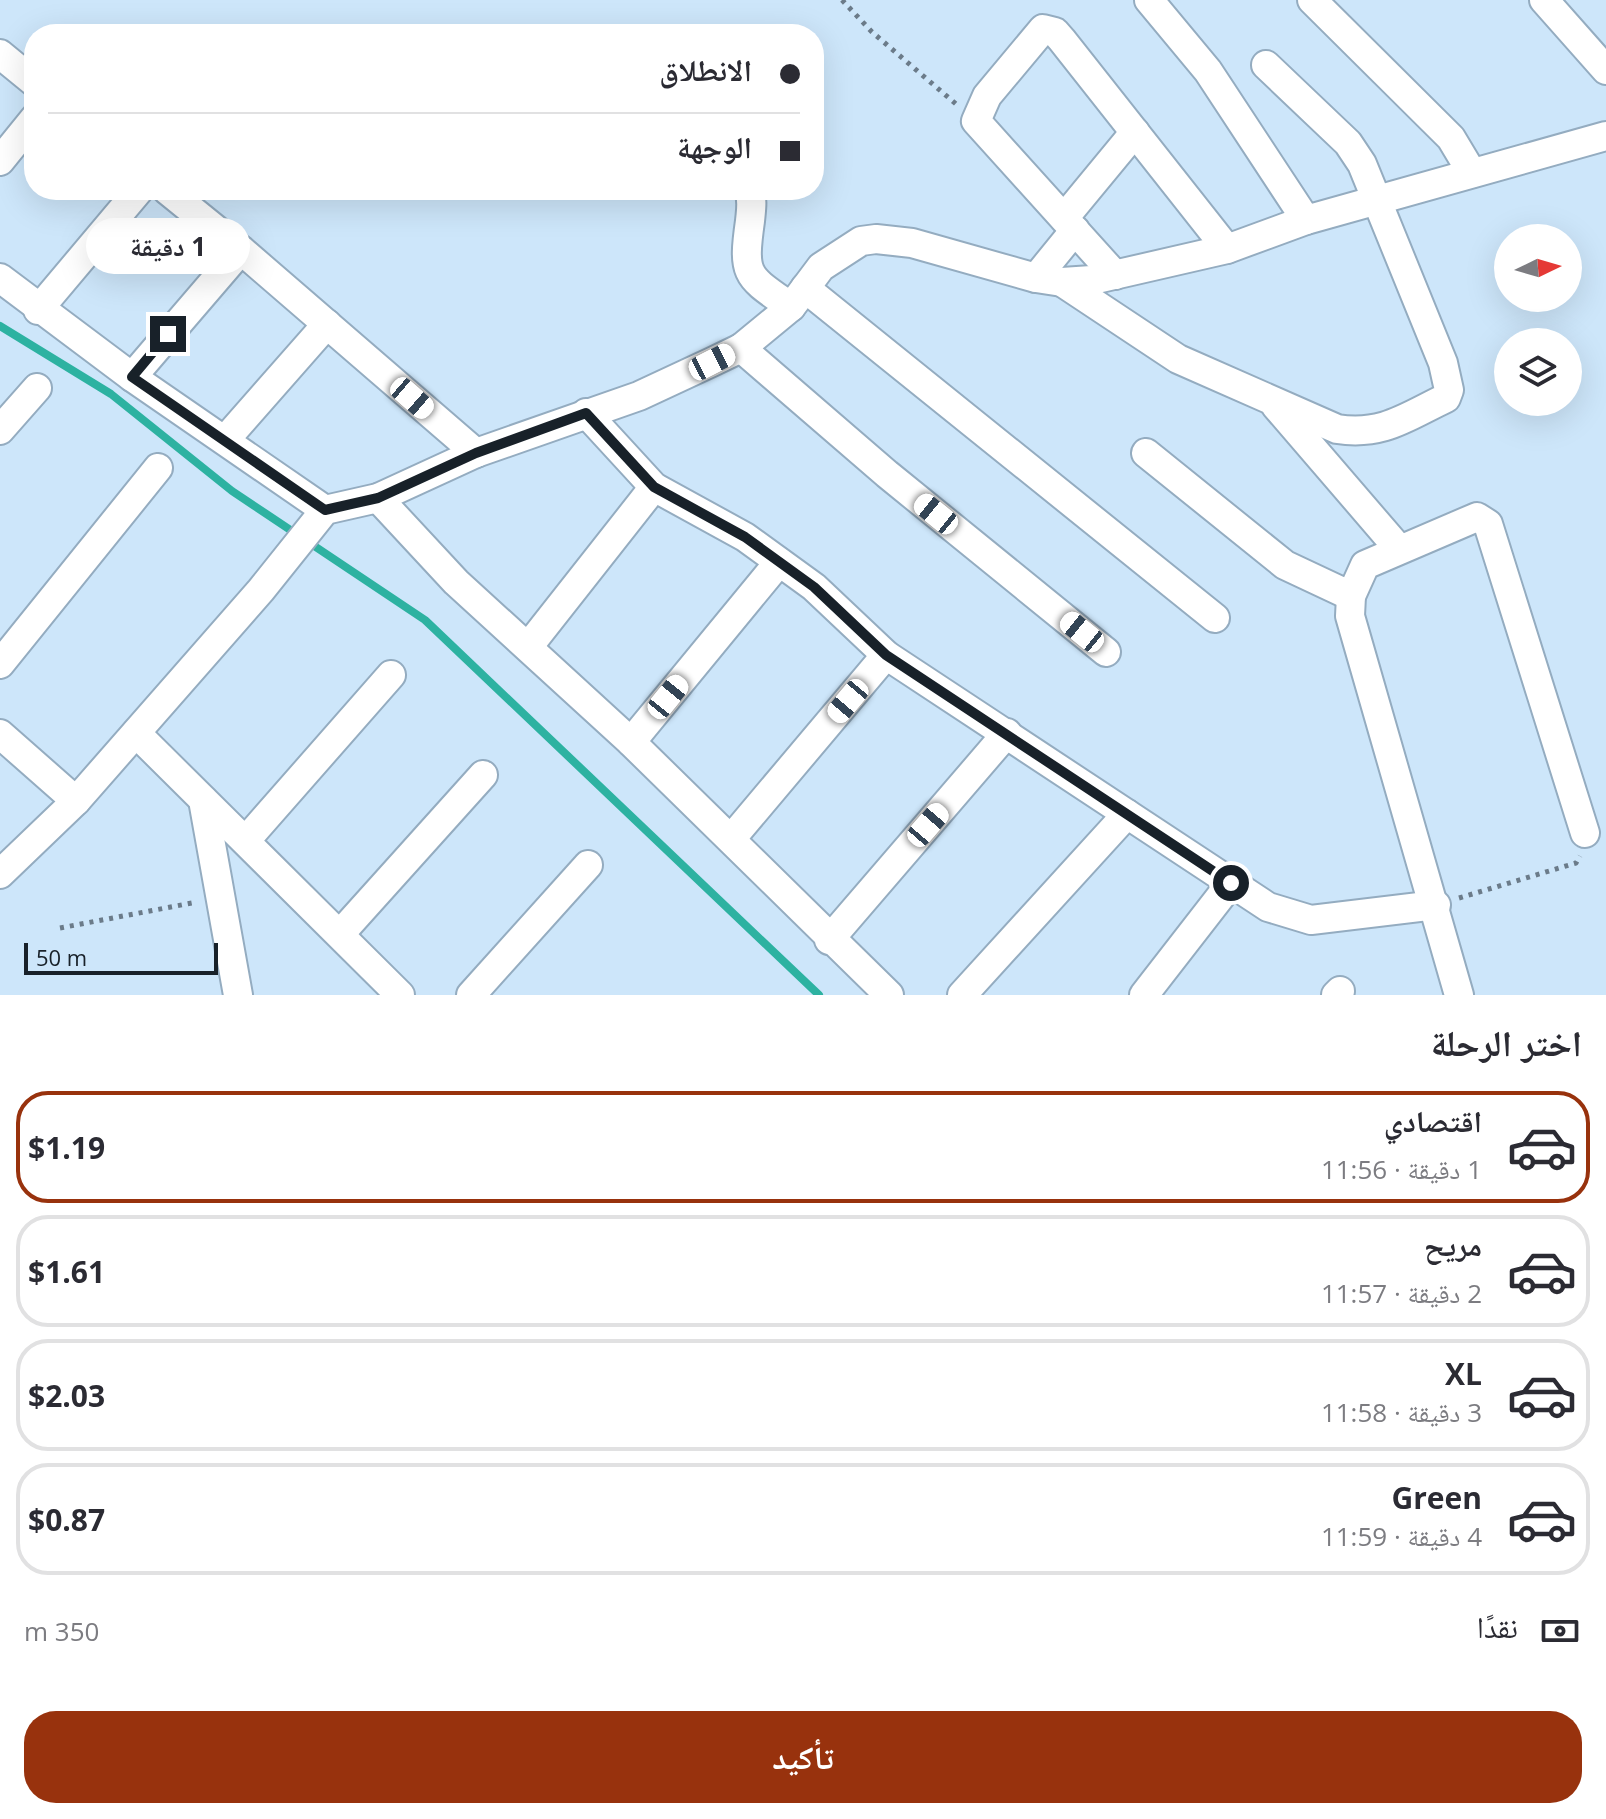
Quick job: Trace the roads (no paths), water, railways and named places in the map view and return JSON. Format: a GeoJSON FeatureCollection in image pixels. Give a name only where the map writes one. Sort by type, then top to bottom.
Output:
{"type":"FeatureCollection","features":[{"type":"Feature","properties":{"kind":"street"},"geometry":{"type":"LineString","coordinates":[[1149,0],[1208,71],[1306,220]]}},
{"type":"Feature","properties":{"kind":"street"},"geometry":{"type":"LineString","coordinates":[[1312,0],[1451,138],[1472,173]]}},
{"type":"Feature","properties":{"kind":"street"},"geometry":{"type":"LineString","coordinates":[[1544,0],[1606,70]]}},
{"type":"Feature","properties":{"kind":"street"},"geometry":{"type":"LineString","coordinates":[[1115,275],[976,121],[987,96],[1043,29],[1055,32],[1227,249]]}},
{"type":"Feature","properties":{"kind":"street"},"geometry":{"type":"LineString","coordinates":[[0,54],[24,74]]}},
{"type":"Feature","properties":{"kind":"street"},"geometry":{"type":"LineString","coordinates":[[0,874],[76,801],[261,590],[320,516],[378,498],[476,453],[639,396],[741,348],[798,297],[821,267],[847,248],[876,239],[912,243],[1049,280],[1178,359],[1337,429],[1360,432],[1383,429],[1446,398],[1449,390],[1443,363],[1378,200],[1348,143],[1266,65]]}},
{"type":"Feature","properties":{"kind":"street"},"geometry":{"type":"LineString","coordinates":[[0,161],[24,131]]}},
{"type":"Feature","properties":{"kind":"street"},"geometry":{"type":"LineString","coordinates":[[1049,280],[1069,224],[1135,132]]}},
{"type":"Feature","properties":{"kind":"street"},"geometry":{"type":"LineString","coordinates":[[1049,280],[1115,275],[1227,249],[1306,220],[1606,136]]}},
{"type":"Feature","properties":{"kind":"street"},"geometry":{"type":"LineString","coordinates":[[38,310],[131,200]]}},
{"type":"Feature","properties":{"kind":"street"},"geometry":{"type":"LineString","coordinates":[[179,200],[476,453]]}},
{"type":"Feature","properties":{"kind":"street"},"geometry":{"type":"LineString","coordinates":[[751,200],[746,267],[756,282],[798,297],[1215,618]]}},
{"type":"Feature","properties":{"kind":"street"},"geometry":{"type":"LineString","coordinates":[[132,377],[241,250]]}},
{"type":"Feature","properties":{"kind":"street"},"geometry":{"type":"LineString","coordinates":[[0,278],[38,310],[225,440],[320,516]]}},
{"type":"Feature","properties":{"kind":"street"},"geometry":{"type":"LineString","coordinates":[[225,440],[327,324]]}},
{"type":"Feature","properties":{"kind":"street"},"geometry":{"type":"LineString","coordinates":[[741,348],[887,474],[1106,652]]}},
{"type":"Feature","properties":{"kind":"street"},"geometry":{"type":"LineString","coordinates":[[0,430],[37,388]]}},
{"type":"Feature","properties":{"kind":"street"},"geometry":{"type":"LineString","coordinates":[[1271,400],[1399,549]]}},
{"type":"Feature","properties":{"kind":"street"},"geometry":{"type":"LineString","coordinates":[[586,413],[654,487],[745,537],[814,587],[886,655],[1268,907],[1311,920],[1436,905]]}},
{"type":"Feature","properties":{"kind":"street"},"geometry":{"type":"LineString","coordinates":[[1146,453],[1285,565],[1351,596]]}},
{"type":"Feature","properties":{"kind":"street"},"geometry":{"type":"LineString","coordinates":[[0,664],[158,468]]}},
{"type":"Feature","properties":{"kind":"street"},"geometry":{"type":"LineString","coordinates":[[528,647],[654,487]]}},
{"type":"Feature","properties":{"kind":"street"},"geometry":{"type":"LineString","coordinates":[[378,498],[456,582],[631,742],[829,940],[889,995]]}},
{"type":"Feature","properties":{"kind":"street"},"geometry":{"type":"LineString","coordinates":[[1459,995],[1436,905],[1350,616],[1351,596],[1365,565],[1477,517],[1488,524],[1585,833]]}},
{"type":"Feature","properties":{"kind":"street"},"geometry":{"type":"LineString","coordinates":[[631,742],[779,562]]}},
{"type":"Feature","properties":{"kind":"street"},"geometry":{"type":"LineString","coordinates":[[731,839],[886,655]]}},
{"type":"Feature","properties":{"kind":"street"},"geometry":{"type":"LineString","coordinates":[[247,839],[391,675]]}},
{"type":"Feature","properties":{"kind":"street"},"geometry":{"type":"LineString","coordinates":[[136,733],[247,839],[400,995]]}},
{"type":"Feature","properties":{"kind":"street"},"geometry":{"type":"LineString","coordinates":[[829,940],[1007,733]]}},
{"type":"Feature","properties":{"kind":"street"},"geometry":{"type":"LineString","coordinates":[[0,734],[76,801]]}},
{"type":"Feature","properties":{"kind":"street"},"geometry":{"type":"LineString","coordinates":[[340,934],[483,775]]}},
{"type":"Feature","properties":{"kind":"street"},"geometry":{"type":"LineString","coordinates":[[203,800],[218,898],[238,995]]}},
{"type":"Feature","properties":{"kind":"street"},"geometry":{"type":"LineString","coordinates":[[962,995],[1127,814]]}},
{"type":"Feature","properties":{"kind":"street"},"geometry":{"type":"LineString","coordinates":[[471,995],[588,865]]}},
{"type":"Feature","properties":{"kind":"street"},"geometry":{"type":"LineString","coordinates":[[1144,995],[1231,883]]}},
{"type":"Feature","properties":{"kind":"waterway"},"geometry":{"type":"LineString","coordinates":[[0,326],[111,394],[232,491],[425,620],[819,995]]}}]}
